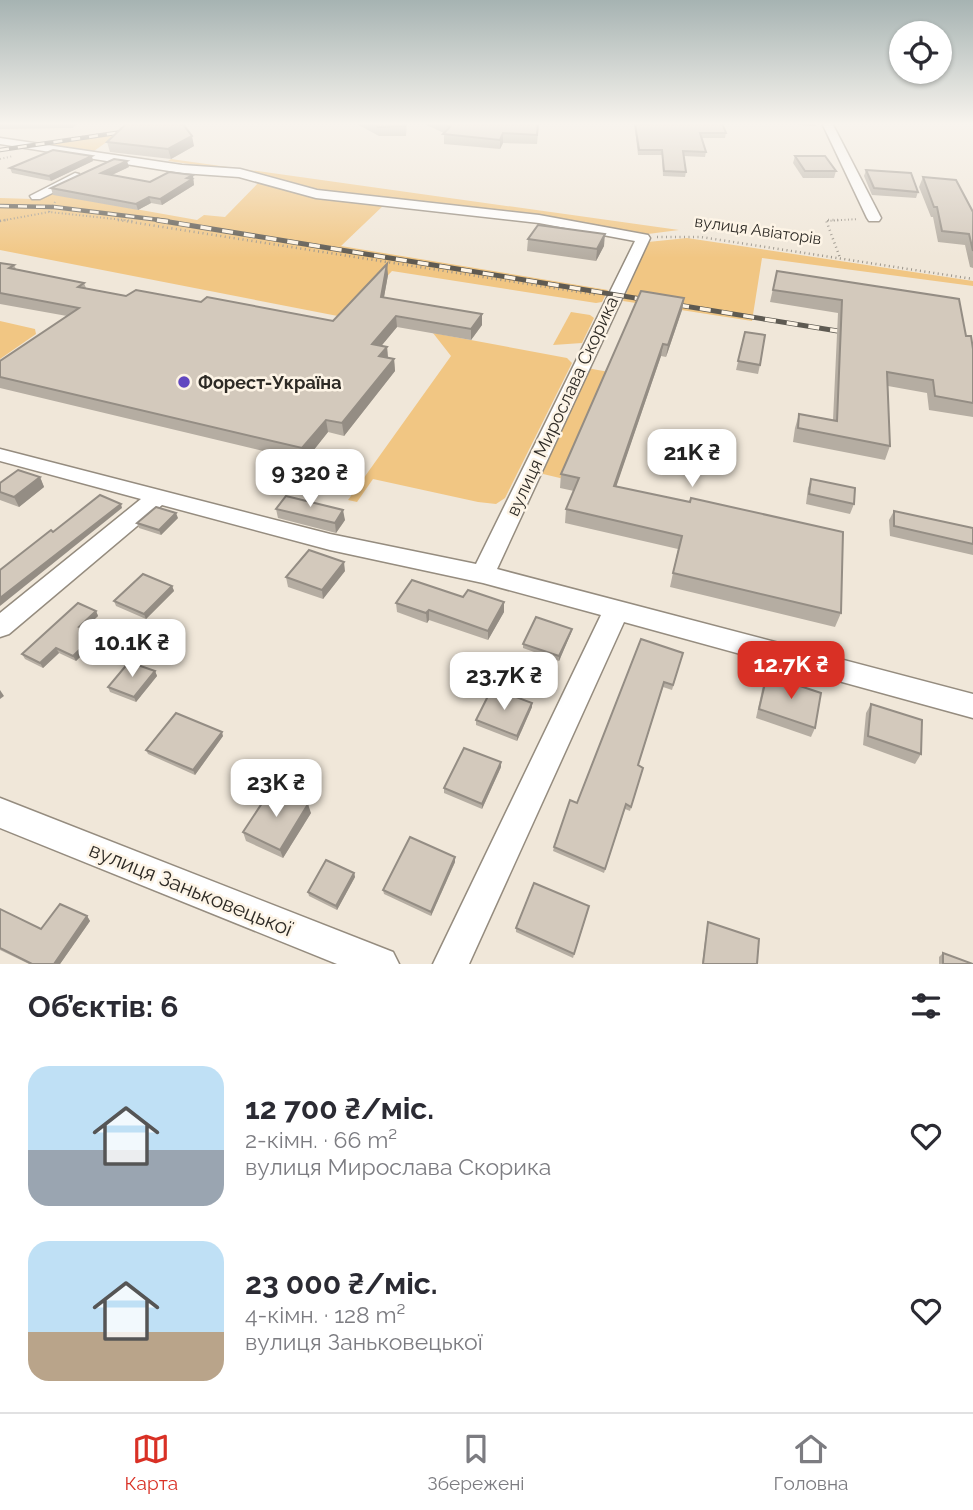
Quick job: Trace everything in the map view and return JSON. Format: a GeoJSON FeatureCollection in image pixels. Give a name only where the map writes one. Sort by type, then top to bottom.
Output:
{"type":"FeatureCollection","features":[{"type":"Feature","properties":{"kind":"street"},"geometry":{"type":"LineString","coordinates":[[36,196],[94,168]]}},
{"type":"Feature","properties":{"kind":"street"},"geometry":{"type":"LineString","coordinates":[[176,168],[240,173],[316,194],[539,219],[643,238]]}},
{"type":"Feature","properties":{"kind":"street"},"geometry":{"type":"LineString","coordinates":[[849,168],[874,218]]}},
{"type":"Feature","properties":{"kind":"street","name":"вулиця Мирослава Скорика"},"geometry":{"type":"LineString","coordinates":[[483,574],[643,238]]}},
{"type":"Feature","properties":{"kind":"street"},"geometry":{"type":"LineString","coordinates":[[0,455],[157,498],[381,554],[483,574],[973,706]]}},
{"type":"Feature","properties":{"kind":"street"},"geometry":{"type":"LineString","coordinates":[[0,627],[157,498]]}},
{"type":"Feature","properties":{"kind":"street"},"geometry":{"type":"LineString","coordinates":[[451,964],[617,609]]}},
{"type":"Feature","properties":{"kind":"street","name":"вулиця Заньковецької"},"geometry":{"type":"LineString","coordinates":[[0,813],[381,964]]}},
{"type":"Feature","properties":{"kind":"path"},"geometry":{"type":"LineString","coordinates":[[36,196],[55,202],[49,212]]}},
{"type":"Feature","properties":{"kind":"path"},"geometry":{"type":"LineString","coordinates":[[0,221],[49,212],[148,223],[476,278],[614,298]]}},
{"type":"Feature","properties":{"kind":"path"},"geometry":{"type":"LineString","coordinates":[[840,258],[825,220],[874,218]]}},
{"type":"Feature","properties":{"kind":"path","name":"вулиця Авіаторів"},"geometry":{"type":"LineString","coordinates":[[643,238],[679,235],[701,237],[973,279]]}},
{"type":"Feature","properties":{"kind":"shaded area"},"geometry":{"type":"Polygon","coordinates":[[[213,168],[235,168],[679,230],[640,235],[318,192],[213,168]]]}},
{"type":"Feature","properties":{"kind":"shaded area"},"geometry":{"type":"Polygon","coordinates":[[[261,180],[386,203],[341,246],[608,290],[602,302],[596,303],[392,271],[348,318],[0,250],[0,198],[33,199],[51,194],[197,220],[204,215],[225,217],[261,180]]]}},
{"type":"Feature","properties":{"kind":"shaded area"},"geometry":{"type":"Polygon","coordinates":[[[687,238],[973,281],[973,286],[762,258],[752,321],[623,301],[648,242],[687,238]]]}},
{"type":"Feature","properties":{"kind":"shaded area"},"geometry":{"type":"Polygon","coordinates":[[[571,312],[594,318],[582,343],[553,345],[571,312]]]}},
{"type":"Feature","properties":{"kind":"shaded area"},"geometry":{"type":"Polygon","coordinates":[[[0,321],[35,329],[36,334],[0,359],[0,321]]]}},
{"type":"Feature","properties":{"kind":"shaded area"},"geometry":{"type":"Polygon","coordinates":[[[433,333],[567,358],[572,363],[505,498],[496,504],[373,479],[357,502],[348,500],[451,356],[433,333]]]}},
{"type":"Feature","properties":{"kind":"shaded area"},"geometry":{"type":"Polygon","coordinates":[[[587,368],[609,372],[564,479],[539,473],[587,368]]]}},
{"type":"Feature","properties":{"kind":"building"},"geometry":{"type":"Polygon","coordinates":[[[10,168],[66,168],[49,176],[10,168]]]}},
{"type":"Feature","properties":{"kind":"building"},"geometry":{"type":"Polygon","coordinates":[[[94,168],[112,168],[101,173],[150,182],[169,172],[193,175],[187,178],[192,179],[160,199],[149,197],[136,204],[51,188],[94,168]]]}},
{"type":"Feature","properties":{"kind":"building"},"geometry":{"type":"Polygon","coordinates":[[[664,168],[685,168],[686,172],[664,171],[664,168]]]}},
{"type":"Feature","properties":{"kind":"building"},"geometry":{"type":"Polygon","coordinates":[[[803,168],[834,168],[836,171],[805,171],[803,168]]]}},
{"type":"Feature","properties":{"kind":"building"},"geometry":{"type":"Polygon","coordinates":[[[866,170],[911,173],[918,192],[874,188],[866,170]]]}},
{"type":"Feature","properties":{"kind":"building"},"geometry":{"type":"Polygon","coordinates":[[[923,177],[956,180],[973,212],[973,251],[969,234],[942,231],[937,207],[934,207],[923,177]]]}},
{"type":"Feature","properties":{"kind":"building"},"geometry":{"type":"Polygon","coordinates":[[[538,225],[605,234],[597,249],[528,239],[538,225]]]}},
{"type":"Feature","properties":{"kind":"building","name":"Форест-Україна"},"geometry":{"type":"Polygon","coordinates":[[[0,263],[14,265],[9,268],[84,283],[78,287],[126,296],[136,290],[201,302],[207,297],[333,321],[387,264],[381,297],[482,314],[471,329],[396,316],[372,344],[387,347],[379,356],[394,359],[342,423],[326,420],[302,448],[0,377],[0,361],[79,308],[0,293],[0,263]]]}},
{"type":"Feature","properties":{"kind":"building"},"geometry":{"type":"Polygon","coordinates":[[[777,271],[959,299],[966,336],[971,336],[973,349],[973,403],[935,396],[933,380],[887,372],[890,446],[798,428],[799,414],[837,421],[842,300],[773,290],[777,271]]]}},
{"type":"Feature","properties":{"kind":"building"},"geometry":{"type":"Polygon","coordinates":[[[641,291],[684,298],[668,345],[663,344],[614,486],[690,502],[691,498],[843,532],[841,613],[673,573],[682,536],[566,509],[579,478],[561,474],[641,291]]]}},
{"type":"Feature","properties":{"kind":"building"},"geometry":{"type":"Polygon","coordinates":[[[745,332],[765,335],[760,365],[738,361],[745,332]]]}},
{"type":"Feature","properties":{"kind":"building"},"geometry":{"type":"Polygon","coordinates":[[[18,470],[40,477],[14,497],[0,492],[0,483],[18,470]]]}},
{"type":"Feature","properties":{"kind":"building"},"geometry":{"type":"Polygon","coordinates":[[[811,479],[855,488],[854,504],[809,494],[811,479]]]}},
{"type":"Feature","properties":{"kind":"building"},"geometry":{"type":"Polygon","coordinates":[[[100,495],[121,504],[0,598],[0,570],[100,495]]]}},
{"type":"Feature","properties":{"kind":"building"},"geometry":{"type":"Polygon","coordinates":[[[286,496],[343,510],[335,523],[276,509],[286,496]]]}},
{"type":"Feature","properties":{"kind":"building"},"geometry":{"type":"Polygon","coordinates":[[[156,507],[176,513],[159,530],[137,523],[156,507]]]}},
{"type":"Feature","properties":{"kind":"building"},"geometry":{"type":"Polygon","coordinates":[[[894,511],[973,528],[973,544],[894,526],[894,511]]]}},
{"type":"Feature","properties":{"kind":"building"},"geometry":{"type":"Polygon","coordinates":[[[309,550],[344,562],[322,590],[286,577],[309,550]]]}},
{"type":"Feature","properties":{"kind":"building"},"geometry":{"type":"Polygon","coordinates":[[[143,574],[172,586],[144,614],[114,601],[143,574]]]}},
{"type":"Feature","properties":{"kind":"building"},"geometry":{"type":"Polygon","coordinates":[[[412,580],[463,597],[468,590],[504,602],[488,631],[429,610],[426,613],[396,603],[412,580]]]}},
{"type":"Feature","properties":{"kind":"building"},"geometry":{"type":"Polygon","coordinates":[[[78,603],[96,611],[79,627],[96,634],[73,656],[56,648],[40,663],[22,654],[78,603]]]}},
{"type":"Feature","properties":{"kind":"building"},"geometry":{"type":"Polygon","coordinates":[[[536,617],[572,629],[559,656],[523,644],[536,617]]]}},
{"type":"Feature","properties":{"kind":"building"},"geometry":{"type":"Polygon","coordinates":[[[641,639],[683,653],[673,685],[664,682],[638,765],[643,768],[631,807],[626,804],[605,869],[554,847],[570,800],[577,803],[641,639]]]}},
{"type":"Feature","properties":{"kind":"building"},"geometry":{"type":"Polygon","coordinates":[[[129,662],[155,671],[134,697],[108,687],[129,662]]]}},
{"type":"Feature","properties":{"kind":"building"},"geometry":{"type":"Polygon","coordinates":[[[767,675],[821,693],[815,728],[759,709],[767,675]]]}},
{"type":"Feature","properties":{"kind":"building"},"geometry":{"type":"Polygon","coordinates":[[[492,688],[532,703],[517,736],[476,720],[492,688]]]}},
{"type":"Feature","properties":{"kind":"building"},"geometry":{"type":"Polygon","coordinates":[[[871,704],[922,720],[921,754],[868,736],[871,704]]]}},
{"type":"Feature","properties":{"kind":"building"},"geometry":{"type":"Polygon","coordinates":[[[176,713],[222,732],[193,770],[146,750],[176,713]]]}},
{"type":"Feature","properties":{"kind":"building"},"geometry":{"type":"Polygon","coordinates":[[[464,748],[501,762],[482,804],[444,788],[464,748]]]}},
{"type":"Feature","properties":{"kind":"building"},"geometry":{"type":"Polygon","coordinates":[[[272,788],[308,804],[280,850],[243,832],[272,788]]]}},
{"type":"Feature","properties":{"kind":"building"},"geometry":{"type":"Polygon","coordinates":[[[410,837],[455,857],[431,912],[383,890],[410,837]]]}},
{"type":"Feature","properties":{"kind":"building"},"geometry":{"type":"Polygon","coordinates":[[[326,860],[354,873],[336,906],[308,892],[326,860]]]}},
{"type":"Feature","properties":{"kind":"building"},"geometry":{"type":"Polygon","coordinates":[[[534,883],[589,906],[574,954],[516,928],[534,883]]]}},
{"type":"Feature","properties":{"kind":"building"},"geometry":{"type":"Polygon","coordinates":[[[60,904],[87,916],[54,964],[32,964],[0,948],[0,909],[41,929],[60,904]]]}},
{"type":"Feature","properties":{"kind":"building"},"geometry":{"type":"Polygon","coordinates":[[[708,922],[759,939],[757,964],[703,964],[708,922]]]}},
{"type":"Feature","properties":{"kind":"building"},"geometry":{"type":"Polygon","coordinates":[[[943,953],[973,964],[943,964],[943,953]]]}},
{"type":"Feature","properties":{"kind":"railway"},"geometry":{"type":"LineString","coordinates":[[0,206],[54,207],[168,221]]}},
{"type":"Feature","properties":{"kind":"railway"},"geometry":{"type":"LineString","coordinates":[[157,220],[856,334]]}},
{"type":"Feature","properties":{"kind":"place","name":"Форест-Україна"},"geometry":{"type":"Point","coordinates":[184,382]}}]}
